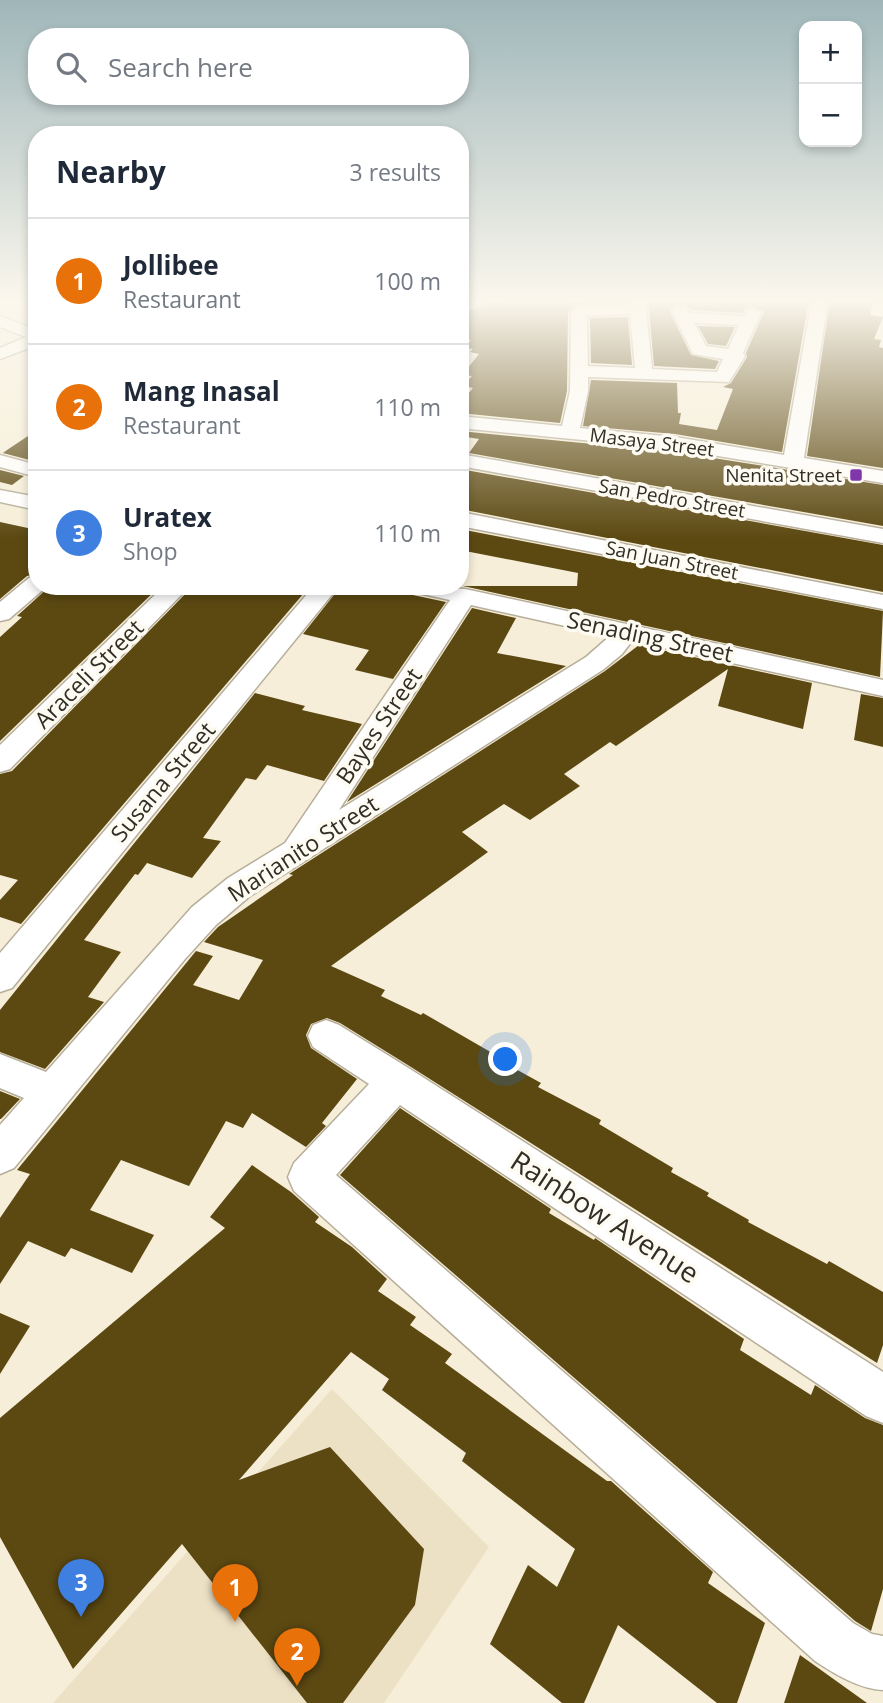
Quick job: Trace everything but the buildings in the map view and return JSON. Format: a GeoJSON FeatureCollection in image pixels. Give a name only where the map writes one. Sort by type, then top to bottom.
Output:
{"type":"FeatureCollection","features":[{"type":"Feature","properties":{"kind":"street"},"geometry":{"type":"LineString","coordinates":[[572,429],[579,379]]}},
{"type":"Feature","properties":{"kind":"street"},"geometry":{"type":"LineString","coordinates":[[793,461],[807,379]]}},
{"type":"Feature","properties":{"kind":"street","name":"Masaya Street"},"geometry":{"type":"LineString","coordinates":[[469,423],[572,429],[883,477]]}},
{"type":"Feature","properties":{"kind":"street"},"geometry":{"type":"LineString","coordinates":[[0,461],[28,469]]}},
{"type":"Feature","properties":{"kind":"street","name":"San Pedro Street"},"geometry":{"type":"LineString","coordinates":[[469,462],[883,536]]}},
{"type":"Feature","properties":{"kind":"street"},"geometry":{"type":"LineString","coordinates":[[2,499],[28,503]]}},
{"type":"Feature","properties":{"kind":"street","name":"San Juan Street"},"geometry":{"type":"LineString","coordinates":[[469,521],[883,602]]}},
{"type":"Feature","properties":{"kind":"street"},"geometry":{"type":"LineString","coordinates":[[0,614],[28,591]]}},
{"type":"Feature","properties":{"kind":"street","name":"Araceli Street"},"geometry":{"type":"LineString","coordinates":[[0,762],[169,595]]}},
{"type":"Feature","properties":{"kind":"street","name":"Susana Street"},"geometry":{"type":"LineString","coordinates":[[0,978],[319,595]]}},
{"type":"Feature","properties":{"kind":"street","name":"Senading Street"},"geometry":{"type":"LineString","coordinates":[[460,595],[883,688]]}},
{"type":"Feature","properties":{"kind":"street","name":"Bayes Street"},"geometry":{"type":"LineString","coordinates":[[292,855],[465,596]]}},
{"type":"Feature","properties":{"kind":"street","name":"Marianito Street"},"geometry":{"type":"LineString","coordinates":[[0,1155],[204,916],[239,887],[595,663],[613,649],[626,631]]}},
{"type":"Feature","properties":{"kind":"street","name":"Rainbow Avenue"},"geometry":{"type":"LineString","coordinates":[[326,1035],[883,1399]]}},
{"type":"Feature","properties":{"kind":"street"},"geometry":{"type":"LineString","coordinates":[[0,1072],[53,1092]]}},
{"type":"Feature","properties":{"kind":"street"},"geometry":{"type":"LineString","coordinates":[[397,1081],[308,1177],[834,1642],[852,1654],[883,1663]]}},
{"type":"Feature","properties":{"kind":"shaded area"},"geometry":{"type":"Polygon","coordinates":[[[332,1389],[489,1547],[384,1703],[53,1703],[332,1389]]]}},
{"type":"Feature","properties":{"kind":"place","name":"Nenita Street"},"geometry":{"type":"Point","coordinates":[856,475]}},
{"type":"Feature","properties":{"kind":"place","name":"Uratex"},"geometry":{"type":"Point","coordinates":[81,1617]}},
{"type":"Feature","properties":{"kind":"place","name":"Jollibee"},"geometry":{"type":"Point","coordinates":[235,1622]}},
{"type":"Feature","properties":{"kind":"place","name":"Mang Inasal"},"geometry":{"type":"Point","coordinates":[297,1686]}}]}
